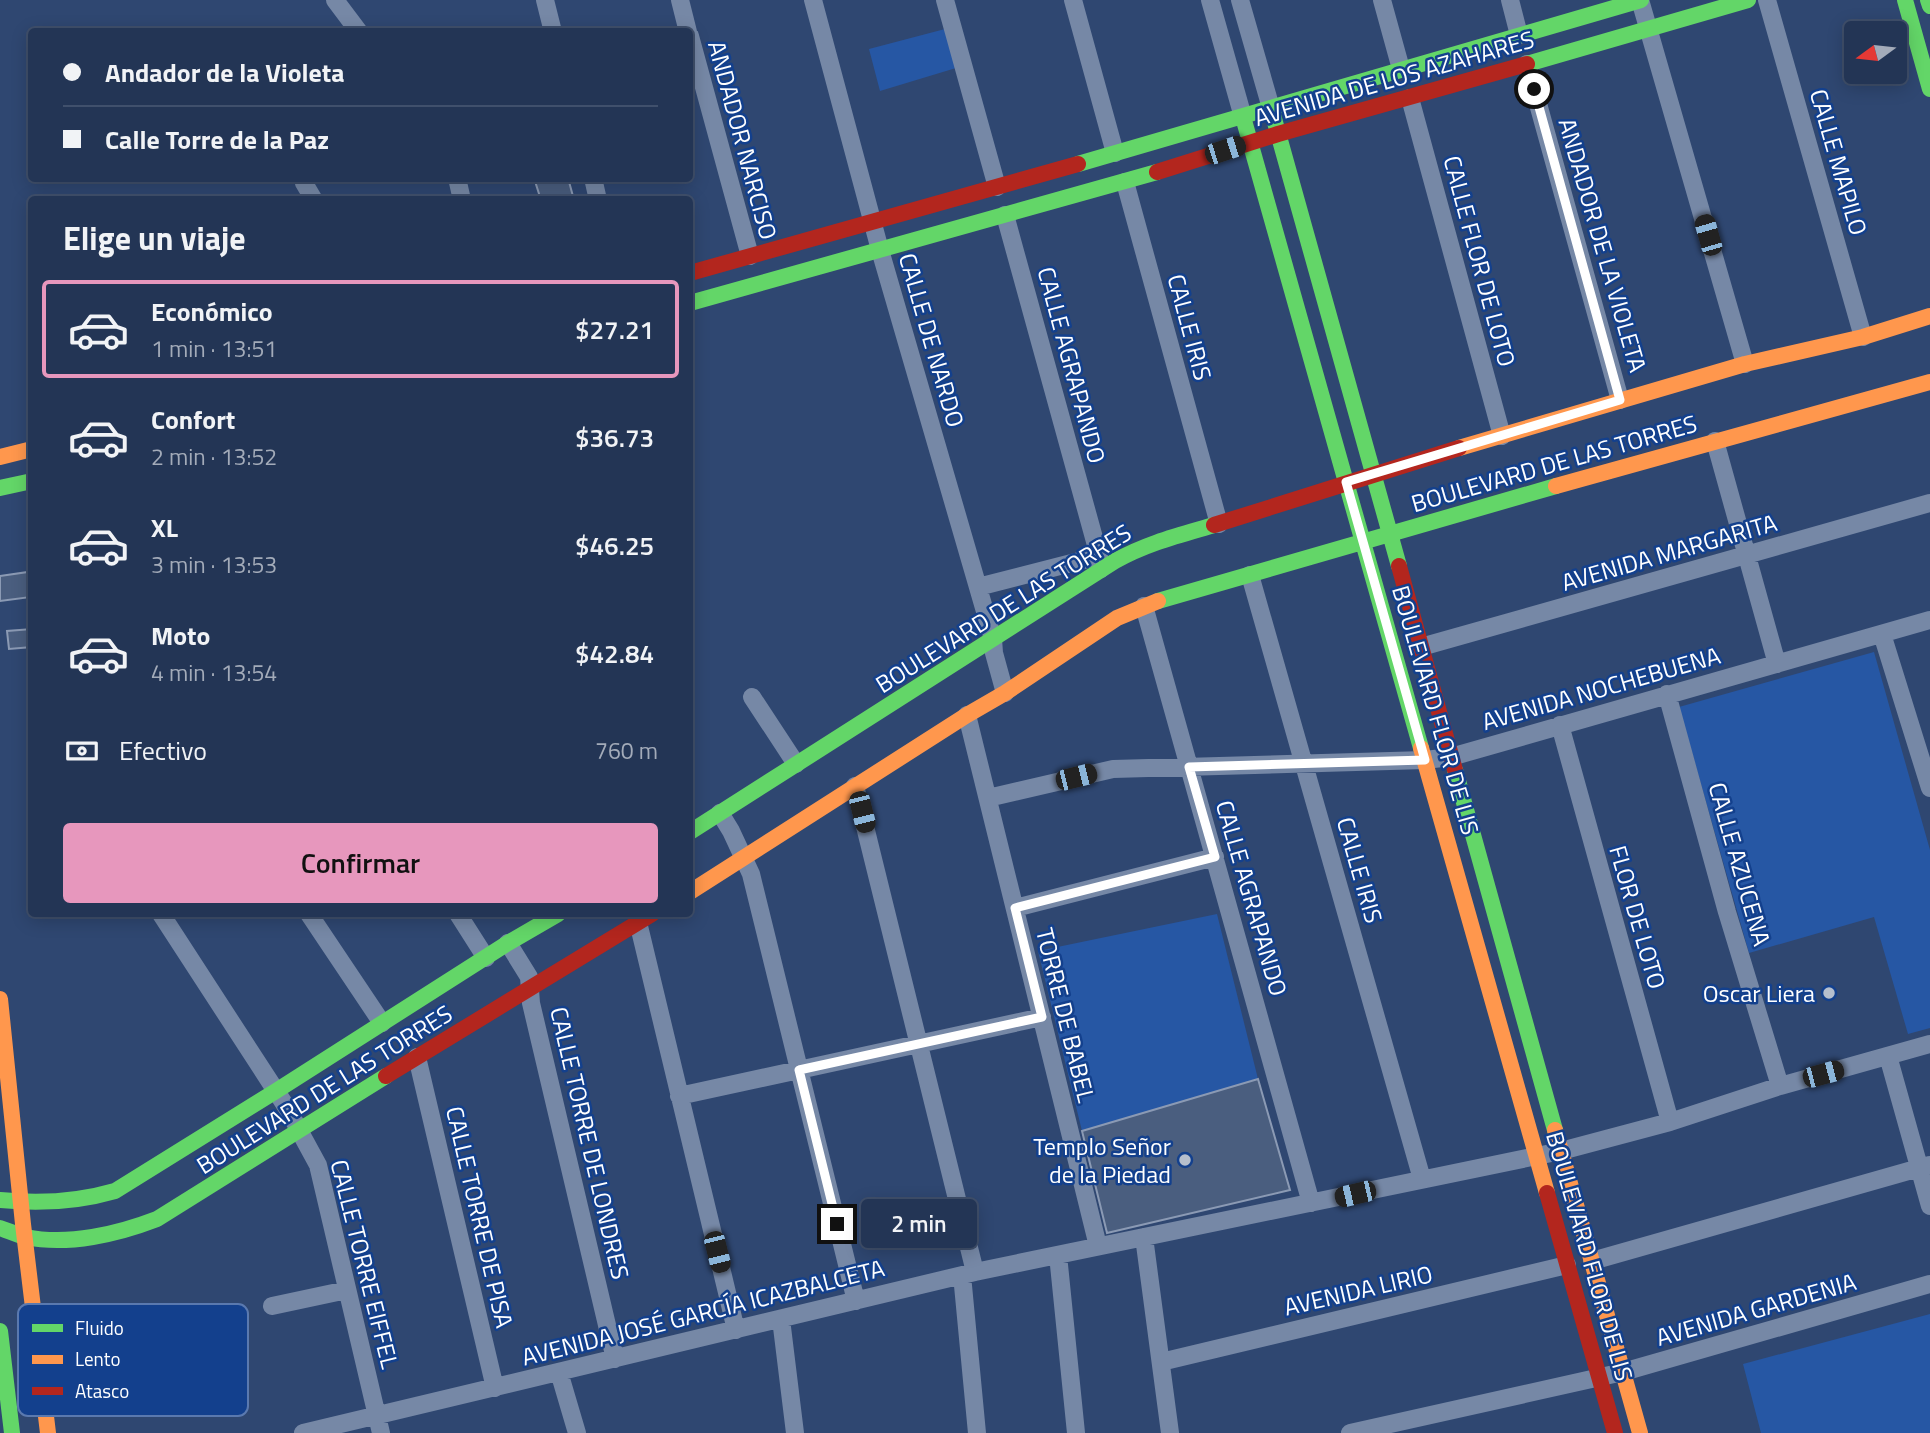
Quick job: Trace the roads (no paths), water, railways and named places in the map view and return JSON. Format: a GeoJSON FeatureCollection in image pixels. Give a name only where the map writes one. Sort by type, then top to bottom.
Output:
{"type":"FeatureCollection","features":[{"type":"Feature","properties":{"kind":"street"},"geometry":{"type":"LineString","coordinates":[[335,0],[356,28]]}},
{"type":"Feature","properties":{"kind":"street"},"geometry":{"type":"LineString","coordinates":[[545,0],[552,28]]}},
{"type":"Feature","properties":{"kind":"street","name":"ANDADOR NARCISO"},"geometry":{"type":"LineString","coordinates":[[680,0],[687,28]]}},
{"type":"Feature","properties":{"kind":"street","name":"CALLE DE NARDO"},"geometry":{"type":"LineString","coordinates":[[813,0],[880,250],[993,639],[1005,693]]}},
{"type":"Feature","properties":{"kind":"street"},"geometry":{"type":"LineString","coordinates":[[945,0],[997,187]]}},
{"type":"Feature","properties":{"kind":"street"},"geometry":{"type":"LineString","coordinates":[[1073,0],[1115,153]]}},
{"type":"Feature","properties":{"kind":"street","name":"BOULEVARD FLOR DE LIS"},"geometry":{"type":"LineString","coordinates":[[1210,0],[1615,1433]]}},
{"type":"Feature","properties":{"kind":"street","name":"BOULEVARD FLOR DE LIS"},"geometry":{"type":"LineString","coordinates":[[1240,0],[1640,1433]]}},
{"type":"Feature","properties":{"kind":"street"},"geometry":{"type":"LineString","coordinates":[[1382,0],[1401,69]]}},
{"type":"Feature","properties":{"kind":"street"},"geometry":{"type":"LineString","coordinates":[[1510,0],[1519,34]]}},
{"type":"Feature","properties":{"kind":"street"},"geometry":{"type":"LineString","coordinates":[[1640,0],[1745,364]]}},
{"type":"Feature","properties":{"kind":"street","name":"AVENIDA DE LOS AZAHARES"},"geometry":{"type":"LineString","coordinates":[[693,272],[1243,117],[1640,0]]}},
{"type":"Feature","properties":{"kind":"street","name":"AVENIDA DE LOS AZAHARES"},"geometry":{"type":"LineString","coordinates":[[693,302],[1125,182],[1250,142],[1748,0]]}},
{"type":"Feature","properties":{"kind":"street","name":"CALLE MAPILO"},"geometry":{"type":"LineString","coordinates":[[1767,0],[1863,337]]}},
{"type":"Feature","properties":{"kind":"street"},"geometry":{"type":"LineString","coordinates":[[1905,0],[1930,89]]}},
{"type":"Feature","properties":{"kind":"street"},"geometry":{"type":"LineString","coordinates":[[1928,0],[1930,6]]}},
{"type":"Feature","properties":{"kind":"street","name":"ANDADOR NARCISO"},"geometry":{"type":"LineString","coordinates":[[693,49],[750,256]]}},
{"type":"Feature","properties":{"kind":"street","name":"ANDADOR DE LA VIOLETA"},"geometry":{"type":"LineString","coordinates":[[1527,64],[1620,400]]}},
{"type":"Feature","properties":{"kind":"street","name":"CALLE FLOR DE LOTO"},"geometry":{"type":"LineString","coordinates":[[1410,98],[1502,436]]}},
{"type":"Feature","properties":{"kind":"street","name":"CALLE IRIS"},"geometry":{"type":"LineString","coordinates":[[1125,182],[1219,524]]}},
{"type":"Feature","properties":{"kind":"street","name":"CALLE AGRAPANDO"},"geometry":{"type":"LineString","coordinates":[[1004,215],[1100,563]]}},
{"type":"Feature","properties":{"kind":"street","name":"BOULEVARD DE LAS TORRES"},"geometry":{"type":"LineString","coordinates":[[693,826],[720,813],[993,639],[1100,563],[1160,540],[1620,400],[1745,364],[1863,337],[1930,316]]}},
{"type":"Feature","properties":{"kind":"street","name":"BOULEVARD DE LAS TORRES"},"geometry":{"type":"LineString","coordinates":[[693,890],[1005,693],[1117,618],[1144,606],[1363,540],[1930,382]]}},
{"type":"Feature","properties":{"kind":"street"},"geometry":{"type":"LineString","coordinates":[[1715,441],[1777,664]]}},
{"type":"Feature","properties":{"kind":"street"},"geometry":{"type":"LineString","coordinates":[[0,457],[28,450]]}},
{"type":"Feature","properties":{"kind":"street"},"geometry":{"type":"LineString","coordinates":[[0,488],[28,482]]}},
{"type":"Feature","properties":{"kind":"street","name":"AVENIDA MARGARITA"},"geometry":{"type":"LineString","coordinates":[[1421,647],[1930,503]]}},
{"type":"Feature","properties":{"kind":"street"},"geometry":{"type":"LineString","coordinates":[[978,587],[1100,563]]}},
{"type":"Feature","properties":{"kind":"street","name":"CALLE IRIS"},"geometry":{"type":"LineString","coordinates":[[1250,575],[1422,1179]]}},
{"type":"Feature","properties":{"kind":"street","name":"CALLE AGRAPANDO"},"geometry":{"type":"LineString","coordinates":[[1144,606],[1311,1203]]}},
{"type":"Feature","properties":{"kind":"street","name":"AVENIDA NOCHEBUENA"},"geometry":{"type":"LineString","coordinates":[[988,799],[1113,769],[1304,765],[1451,757],[1930,620]]}},
{"type":"Feature","properties":{"kind":"street"},"geometry":{"type":"LineString","coordinates":[[1882,634],[1930,788]]}},
{"type":"Feature","properties":{"kind":"street","name":"CALLE AZUCENA"},"geometry":{"type":"LineString","coordinates":[[1667,695],[1727,912],[1780,1086]]}},
{"type":"Feature","properties":{"kind":"street"},"geometry":{"type":"LineString","coordinates":[[752,697],[796,764]]}},
{"type":"Feature","properties":{"kind":"street","name":"TORRE DE BABEL"},"geometry":{"type":"LineString","coordinates":[[967,715],[1098,1246]]}},
{"type":"Feature","properties":{"kind":"street","name":"FLOR DE LOTO"},"geometry":{"type":"LineString","coordinates":[[1560,725],[1670,1122]]}},
{"type":"Feature","properties":{"kind":"street"},"geometry":{"type":"LineString","coordinates":[[855,786],[919,1044],[969,1274],[977,1433]]}},
{"type":"Feature","properties":{"kind":"street"},"geometry":{"type":"LineString","coordinates":[[720,813],[751,874],[856,1301]]}},
{"type":"Feature","properties":{"kind":"street"},"geometry":{"type":"LineString","coordinates":[[1015,908],[1215,857]]}},
{"type":"Feature","properties":{"kind":"street","name":"CALLE TORRE EIFFEL"},"geometry":{"type":"LineString","coordinates":[[163,917],[301,1130],[318,1165],[379,1425]]}},
{"type":"Feature","properties":{"kind":"street"},"geometry":{"type":"LineString","coordinates":[[311,917],[382,1023]]}},
{"type":"Feature","properties":{"kind":"street"},"geometry":{"type":"LineString","coordinates":[[460,917],[486,958]]}},
{"type":"Feature","properties":{"kind":"street","name":"BOULEVARD DE LAS TORRES"},"geometry":{"type":"LineString","coordinates":[[0,1200],[50,1203],[115,1191],[553,917]]}},
{"type":"Feature","properties":{"kind":"street"},"geometry":{"type":"LineString","coordinates":[[645,918],[679,1096],[736,1330]]}},
{"type":"Feature","properties":{"kind":"street","name":"BOULEVARD DE LAS TORRES"},"geometry":{"type":"LineString","coordinates":[[0,1228],[25,1237],[49,1240],[114,1233],[143,1226],[172,1211],[645,918]]}},
{"type":"Feature","properties":{"kind":"street","name":"CALLE TORRE DE LONDRES"},"geometry":{"type":"LineString","coordinates":[[508,943],[529,978],[531,1003],[615,1359]]}},
{"type":"Feature","properties":{"kind":"street"},"geometry":{"type":"LineString","coordinates":[[0,999],[33,1304]]}},
{"type":"Feature","properties":{"kind":"street"},"geometry":{"type":"LineString","coordinates":[[679,1096],[1042,1017]]}},
{"type":"Feature","properties":{"kind":"street","name":"AVENIDA JOSÉ GARCÍA ICAZBALCETA"},"geometry":{"type":"LineString","coordinates":[[303,1433],[379,1425],[495,1388],[969,1274],[1561,1151],[1670,1122],[1780,1086],[1930,1044]]}},
{"type":"Feature","properties":{"kind":"street"},"geometry":{"type":"LineString","coordinates":[[1888,1056],[1925,1166],[1930,1206]]}},
{"type":"Feature","properties":{"kind":"street","name":"CALLE TORRE DE PISA"},"geometry":{"type":"LineString","coordinates":[[417,1057],[495,1388]]}},
{"type":"Feature","properties":{"kind":"street"},"geometry":{"type":"LineString","coordinates":[[1592,1261],[1925,1166]]}},
{"type":"Feature","properties":{"kind":"street"},"geometry":{"type":"LineString","coordinates":[[1144,1237],[1170,1433]]}},
{"type":"Feature","properties":{"kind":"street"},"geometry":{"type":"LineString","coordinates":[[1058,1255],[1076,1433]]}},
{"type":"Feature","properties":{"kind":"street","name":"AVENIDA LIRIO"},"geometry":{"type":"LineString","coordinates":[[1161,1362],[1567,1265]]}},
{"type":"Feature","properties":{"kind":"street","name":"AVENIDA GARDENIA"},"geometry":{"type":"LineString","coordinates":[[1350,1433],[1623,1372],[1930,1284]]}},
{"type":"Feature","properties":{"kind":"street"},"geometry":{"type":"LineString","coordinates":[[272,1306],[347,1290]]}},
{"type":"Feature","properties":{"kind":"street"},"geometry":{"type":"LineString","coordinates":[[781,1319],[795,1433]]}},
{"type":"Feature","properties":{"kind":"street"},"geometry":{"type":"LineString","coordinates":[[0,1331],[12,1433]]}},
{"type":"Feature","properties":{"kind":"street"},"geometry":{"type":"LineString","coordinates":[[559,1372],[577,1433]]}},
{"type":"Feature","properties":{"kind":"place","name":"Oscar Liera"},"geometry":{"type":"Point","coordinates":[1829,993]}},
{"type":"Feature","properties":{"kind":"place","name":"Templo Señor de la Piedad"},"geometry":{"type":"Point","coordinates":[1185,1160]}}]}
